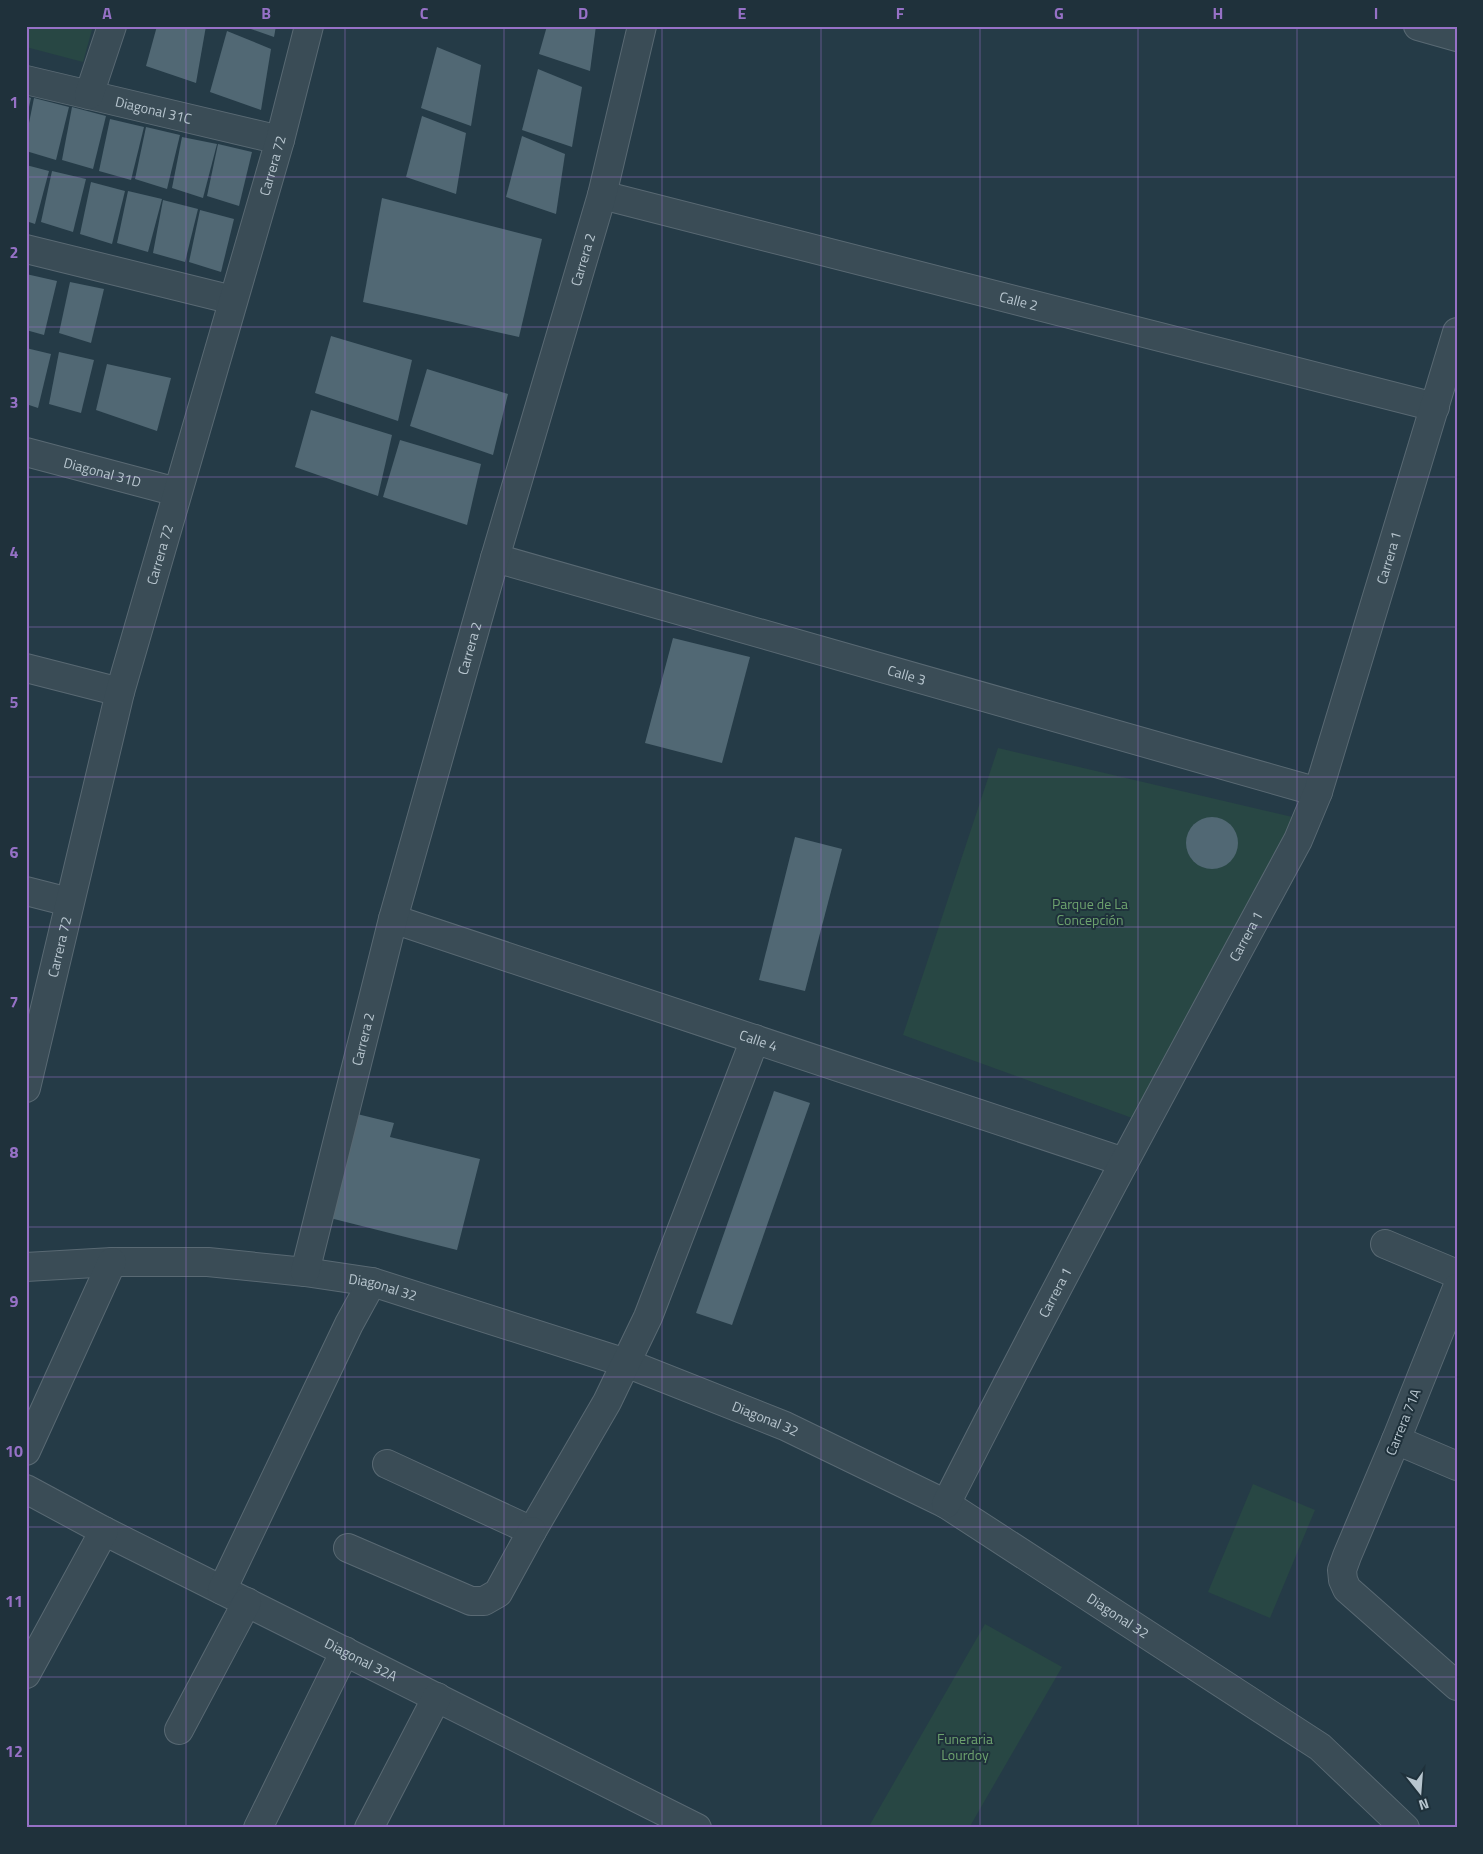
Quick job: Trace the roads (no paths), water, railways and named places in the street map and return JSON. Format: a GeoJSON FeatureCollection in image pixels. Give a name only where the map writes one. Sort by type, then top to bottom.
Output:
{"type":"FeatureCollection","features":[{"type":"Feature","properties":{"kind":"street"},"geometry":{"type":"LineString","coordinates":[[89,96],[112,26]]}},
{"type":"Feature","properties":{"kind":"street","name":"Carrera 72"},"geometry":{"type":"LineString","coordinates":[[26,1088],[120,692],[280,140],[309,26]]}},
{"type":"Feature","properties":{"kind":"street","name":"Carrera 2"},"geometry":{"type":"LineString","coordinates":[[305,1272],[393,919],[495,558],[602,195],[642,26]]}},
{"type":"Feature","properties":{"kind":"street"},"geometry":{"type":"LineString","coordinates":[[1418,26],[1457,37]]}},
{"type":"Feature","properties":{"kind":"street","name":"Diagonal 31C"},"geometry":{"type":"LineString","coordinates":[[26,80],[280,140]]}},
{"type":"Feature","properties":{"kind":"street","name":"Calle 2"},"geometry":{"type":"LineString","coordinates":[[602,195],[1435,407]]}},
{"type":"Feature","properties":{"kind":"street"},"geometry":{"type":"LineString","coordinates":[[26,248],[233,300]]}},
{"type":"Feature","properties":{"kind":"street","name":"Carrera 1"},"geometry":{"type":"LineString","coordinates":[[946,1504],[1124,1162],[1298,840],[1318,792],[1457,332]]}},
{"type":"Feature","properties":{"kind":"street","name":"Diagonal 31D"},"geometry":{"type":"LineString","coordinates":[[26,452],[177,492]]}},
{"type":"Feature","properties":{"kind":"street","name":"Calle 3"},"geometry":{"type":"LineString","coordinates":[[495,558],[1318,792]]}},
{"type":"Feature","properties":{"kind":"street"},"geometry":{"type":"LineString","coordinates":[[26,668],[120,692]]}},
{"type":"Feature","properties":{"kind":"street"},"geometry":{"type":"LineString","coordinates":[[26,891],[69,902]]}},
{"type":"Feature","properties":{"kind":"street","name":"Calle 4"},"geometry":{"type":"LineString","coordinates":[[393,919],[1124,1162]]}},
{"type":"Feature","properties":{"kind":"street"},"geometry":{"type":"LineString","coordinates":[[348,1548],[471,1600],[484,1601],[498,1593],[532,1530],[608,1402],[648,1317],[755,1040]]}},
{"type":"Feature","properties":{"kind":"street"},"geometry":{"type":"LineString","coordinates":[[1385,1244],[1457,1274]]}},
{"type":"Feature","properties":{"kind":"street"},"geometry":{"type":"LineString","coordinates":[[26,1451],[112,1262]]}},
{"type":"Feature","properties":{"kind":"street","name":"Diagonal 32"},"geometry":{"type":"LineString","coordinates":[[26,1268],[112,1262],[208,1262],[305,1272],[372,1282],[626,1363],[785,1426],[946,1504],[1320,1747],[1404,1828]]}},
{"type":"Feature","properties":{"kind":"street"},"geometry":{"type":"LineString","coordinates":[[222,1590],[349,1324],[372,1282]]}},
{"type":"Feature","properties":{"kind":"street","name":"Carrera 71A"},"geometry":{"type":"LineString","coordinates":[[1457,1288],[1342,1570],[1343,1580],[1347,1589],[1457,1686]]}},
{"type":"Feature","properties":{"kind":"street"},"geometry":{"type":"LineString","coordinates":[[1396,1440],[1457,1466]]}},
{"type":"Feature","properties":{"kind":"street"},"geometry":{"type":"LineString","coordinates":[[387,1464],[532,1530]]}},
{"type":"Feature","properties":{"kind":"street","name":"Diagonal 32A"},"geometry":{"type":"LineString","coordinates":[[26,1489],[104,1531],[697,1828]]}},
{"type":"Feature","properties":{"kind":"street"},"geometry":{"type":"LineString","coordinates":[[26,1674],[104,1531]]}},
{"type":"Feature","properties":{"kind":"street"},"geometry":{"type":"LineString","coordinates":[[179,1730],[247,1602]]}},
{"type":"Feature","properties":{"kind":"street"},"geometry":{"type":"LineString","coordinates":[[258,1828],[345,1651]]}},
{"type":"Feature","properties":{"kind":"street"},"geometry":{"type":"LineString","coordinates":[[369,1828],[437,1697]]}},
{"type":"Feature","properties":{"kind":"park label","name":"Parque de La Concepción"},"geometry":{"type":"Point","coordinates":[1090,912]}},
{"type":"Feature","properties":{"kind":"park label","name":"Funeraria Lourdoy"},"geometry":{"type":"Point","coordinates":[965,1748]}}]}
